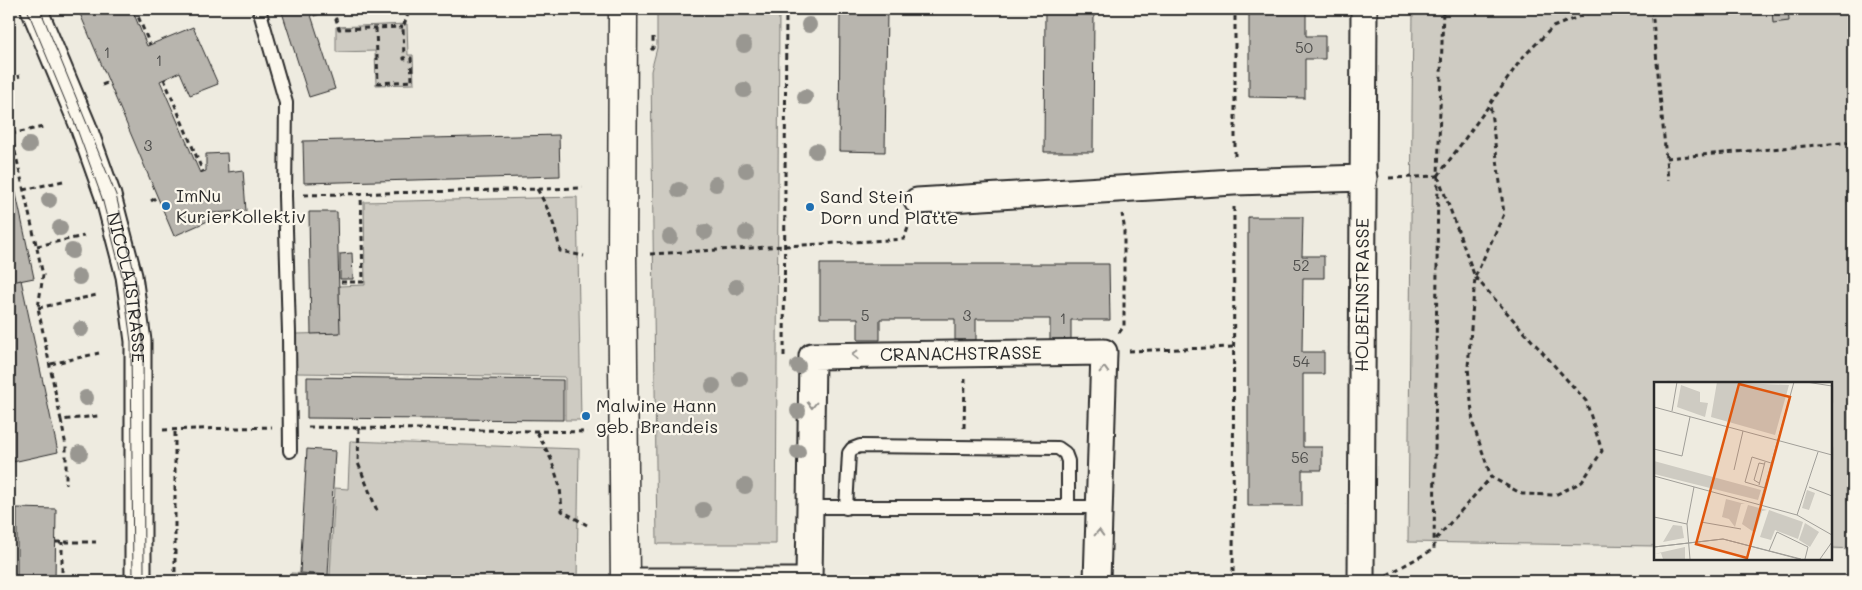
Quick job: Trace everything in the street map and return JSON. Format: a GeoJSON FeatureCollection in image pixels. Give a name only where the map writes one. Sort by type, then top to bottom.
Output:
{"type":"FeatureCollection","features":[{"type":"Feature","properties":{"kind":"main road"},"geometry":{"type":"LineString","coordinates":[[623,9],[622,255],[625,581]]}},
{"type":"Feature","properties":{"kind":"street","name":"NICOLAISTRASSE"},"geometry":{"type":"LineString","coordinates":[[34,9],[83,126],[102,178],[117,226],[129,276],[138,341],[138,581]]}},
{"type":"Feature","properties":{"kind":"street","name":"HOLBEINSTRASSE"},"geometry":{"type":"LineString","coordinates":[[1364,9],[1364,178],[1372,579]]}},
{"type":"Feature","properties":{"kind":"street"},"geometry":{"type":"LineString","coordinates":[[917,201],[1234,182],[1364,178]]}},
{"type":"Feature","properties":{"kind":"street"},"geometry":{"type":"LineString","coordinates":[[1097,581],[1104,352]]}},
{"type":"Feature","properties":{"kind":"street","name":"CRANACHSTRASSE"},"geometry":{"type":"LineString","coordinates":[[809,581],[812,356],[1104,352]]}},
{"type":"Feature","properties":{"kind":"street"},"geometry":{"type":"LineString","coordinates":[[625,581],[804,581]]}},
{"type":"Feature","properties":{"kind":"lane"},"geometry":{"type":"LineString","coordinates":[[259,9],[286,103],[285,196],[290,451]]}},
{"type":"Feature","properties":{"kind":"lane"},"geometry":{"type":"LineString","coordinates":[[846,508],[848,459],[849,453],[855,447],[963,447],[1058,448],[1062,450],[1068,461],[1068,508]]}},
{"type":"Feature","properties":{"kind":"lane"},"geometry":{"type":"LineString","coordinates":[[810,508],[1099,507]]}},
{"type":"Feature","properties":{"kind":"path"},"geometry":{"type":"LineString","coordinates":[[136,9],[150,45]]}},
{"type":"Feature","properties":{"kind":"path"},"geometry":{"type":"LineString","coordinates":[[332,9],[339,29],[403,27]]}},
{"type":"Feature","properties":{"kind":"path"},"geometry":{"type":"LineString","coordinates":[[376,28],[378,83],[412,81],[411,58],[404,59],[403,27],[410,9]]}},
{"type":"Feature","properties":{"kind":"path"},"geometry":{"type":"LineString","coordinates":[[784,366],[786,9]]}},
{"type":"Feature","properties":{"kind":"path"},"geometry":{"type":"LineString","coordinates":[[1233,581],[1235,9]]}},
{"type":"Feature","properties":{"kind":"path"},"geometry":{"type":"LineString","coordinates":[[1372,579],[1434,548],[1438,176],[1443,9]]}},
{"type":"Feature","properties":{"kind":"path"},"geometry":{"type":"LineString","coordinates":[[1438,176],[1522,58],[1553,26],[1594,10],[1605,9]]}},
{"type":"Feature","properties":{"kind":"path"},"geometry":{"type":"LineString","coordinates":[[1634,9],[1652,14]]}},
{"type":"Feature","properties":{"kind":"path"},"geometry":{"type":"LineString","coordinates":[[1652,9],[1668,180]]}},
{"type":"Feature","properties":{"kind":"path"},"geometry":{"type":"LineString","coordinates":[[9,79],[20,76]]}},
{"type":"Feature","properties":{"kind":"path"},"geometry":{"type":"LineString","coordinates":[[164,79],[201,171]]}},
{"type":"Feature","properties":{"kind":"path"},"geometry":{"type":"LineString","coordinates":[[102,85],[109,82]]}},
{"type":"Feature","properties":{"kind":"path"},"geometry":{"type":"LineString","coordinates":[[1438,176],[1475,277],[1586,401],[1602,451],[1582,482],[1555,495],[1522,494],[1491,476],[1473,424],[1468,367],[1475,277],[1504,214],[1490,104]]}},
{"type":"Feature","properties":{"kind":"path"},"geometry":{"type":"LineString","coordinates":[[9,125],[43,275],[38,308],[66,446],[66,485]]}},
{"type":"Feature","properties":{"kind":"path"},"geometry":{"type":"LineString","coordinates":[[11,134],[43,127]]}},
{"type":"Feature","properties":{"kind":"path"},"geometry":{"type":"LineString","coordinates":[[1666,158],[1853,142]]}},
{"type":"Feature","properties":{"kind":"path"},"geometry":{"type":"LineString","coordinates":[[1364,178],[1438,176]]}},
{"type":"Feature","properties":{"kind":"path"},"geometry":{"type":"LineString","coordinates":[[24,190],[63,181]]}},
{"type":"Feature","properties":{"kind":"path"},"geometry":{"type":"LineString","coordinates":[[285,196],[584,188]]}},
{"type":"Feature","properties":{"kind":"path"},"geometry":{"type":"LineString","coordinates":[[538,189],[557,230],[560,251],[584,256]]}},
{"type":"Feature","properties":{"kind":"path"},"geometry":{"type":"LineString","coordinates":[[1104,352],[1124,326],[1124,225],[1116,189]]}},
{"type":"Feature","properties":{"kind":"path"},"geometry":{"type":"LineString","coordinates":[[341,282],[363,282],[361,193]]}},
{"type":"Feature","properties":{"kind":"path"},"geometry":{"type":"LineString","coordinates":[[151,201],[157,197]]}},
{"type":"Feature","properties":{"kind":"path"},"geometry":{"type":"LineString","coordinates":[[650,254],[904,239],[917,201]]}},
{"type":"Feature","properties":{"kind":"path"},"geometry":{"type":"LineString","coordinates":[[37,246],[84,236]]}},
{"type":"Feature","properties":{"kind":"path"},"geometry":{"type":"LineString","coordinates":[[38,308],[97,295]]}},
{"type":"Feature","properties":{"kind":"path"},"geometry":{"type":"LineString","coordinates":[[1104,352],[1233,347]]}},
{"type":"Feature","properties":{"kind":"path"},"geometry":{"type":"LineString","coordinates":[[50,364],[99,353]]}},
{"type":"Feature","properties":{"kind":"path"},"geometry":{"type":"LineString","coordinates":[[963,447],[966,354]]}},
{"type":"Feature","properties":{"kind":"path"},"geometry":{"type":"LineString","coordinates":[[61,420],[98,416]]}},
{"type":"Feature","properties":{"kind":"path"},"geometry":{"type":"LineString","coordinates":[[138,431],[290,426],[587,432]]}},
{"type":"Feature","properties":{"kind":"path"},"geometry":{"type":"LineString","coordinates":[[359,428],[358,463],[378,513]]}},
{"type":"Feature","properties":{"kind":"path"},"geometry":{"type":"LineString","coordinates":[[175,430],[175,581]]}},
{"type":"Feature","properties":{"kind":"path"},"geometry":{"type":"LineString","coordinates":[[537,432],[551,459],[560,487],[562,512],[587,525]]}},
{"type":"Feature","properties":{"kind":"path"},"geometry":{"type":"LineString","coordinates":[[1435,539],[1491,476]]}},
{"type":"Feature","properties":{"kind":"path"},"geometry":{"type":"LineString","coordinates":[[56,542],[96,542]]}},
{"type":"Feature","properties":{"kind":"path"},"geometry":{"type":"LineString","coordinates":[[62,542],[62,581]]}},
{"type":"Feature","properties":{"kind":"path"},"geometry":{"type":"LineString","coordinates":[[282,572],[282,581]]}},
{"type":"Feature","properties":{"kind":"shaded area"},"geometry":{"type":"Polygon","coordinates":[[[657,9],[779,9],[776,544],[657,544],[651,71],[657,48],[657,9]]]}},
{"type":"Feature","properties":{"kind":"shaded area"},"geometry":{"type":"Polygon","coordinates":[[[1413,9],[1853,9],[1853,549],[1832,548],[1832,382],[1654,382],[1654,546],[1408,542],[1413,9]]]}},
{"type":"Feature","properties":{"kind":"shaded area"},"geometry":{"type":"Polygon","coordinates":[[[407,24],[408,55],[413,55],[414,84],[376,85],[375,51],[336,52],[336,27],[407,24]]]}},
{"type":"Feature","properties":{"kind":"shaded area"},"geometry":{"type":"Polygon","coordinates":[[[577,197],[581,420],[565,420],[565,377],[297,373],[296,334],[339,333],[339,286],[365,285],[364,202],[577,197]]]}},
{"type":"Feature","properties":{"kind":"shaded area"},"geometry":{"type":"Polygon","coordinates":[[[350,441],[579,449],[577,581],[291,581],[291,573],[330,575],[335,488],[348,489],[350,441]]]}},
{"type":"Feature","properties":{"kind":"building"},"geometry":{"type":"Polygon","coordinates":[[[78,9],[132,9],[147,46],[193,27],[218,84],[190,95],[180,72],[160,81],[200,173],[206,171],[206,154],[227,153],[228,172],[243,170],[246,211],[210,213],[210,220],[174,236],[78,9]]]}},
{"type":"Feature","properties":{"kind":"building"},"geometry":{"type":"Polygon","coordinates":[[[281,9],[309,9],[335,89],[309,97],[281,9]]]}},
{"type":"Feature","properties":{"kind":"building"},"geometry":{"type":"Polygon","coordinates":[[[312,9],[326,9],[327,12],[314,16],[312,9]]]}},
{"type":"Feature","properties":{"kind":"building"},"geometry":{"type":"Polygon","coordinates":[[[840,9],[887,9],[885,152],[839,151],[840,9]]]}},
{"type":"Feature","properties":{"kind":"building"},"geometry":{"type":"Polygon","coordinates":[[[1045,9],[1094,9],[1093,152],[1044,152],[1045,9]]]}},
{"type":"Feature","properties":{"kind":"building"},"geometry":{"type":"Polygon","coordinates":[[[1249,9],[1306,9],[1306,36],[1325,36],[1325,59],[1305,59],[1305,98],[1249,97],[1249,9]]]}},
{"type":"Feature","properties":{"kind":"building"},"geometry":{"type":"Polygon","coordinates":[[[1772,9],[1788,9],[1789,21],[1773,23],[1772,9]]]}},
{"type":"Feature","properties":{"kind":"building"},"geometry":{"type":"Polygon","coordinates":[[[559,135],[560,176],[304,183],[303,141],[559,135]]]}},
{"type":"Feature","properties":{"kind":"building"},"geometry":{"type":"Polygon","coordinates":[[[9,161],[34,278],[9,283],[9,161]]]}},
{"type":"Feature","properties":{"kind":"building"},"geometry":{"type":"Polygon","coordinates":[[[309,212],[337,212],[340,333],[311,334],[309,212]]]}},
{"type":"Feature","properties":{"kind":"building"},"geometry":{"type":"Polygon","coordinates":[[[1248,217],[1303,217],[1302,256],[1324,256],[1324,278],[1303,278],[1302,352],[1324,352],[1324,374],[1303,374],[1303,447],[1322,447],[1322,470],[1302,470],[1302,506],[1248,506],[1248,217]]]}},
{"type":"Feature","properties":{"kind":"building"},"geometry":{"type":"Polygon","coordinates":[[[352,253],[353,279],[340,279],[340,254],[352,253]]]}},
{"type":"Feature","properties":{"kind":"building"},"geometry":{"type":"Polygon","coordinates":[[[820,264],[1109,264],[1110,320],[1071,320],[1071,340],[1050,340],[1050,319],[976,319],[976,340],[955,340],[955,319],[880,319],[880,340],[858,340],[858,318],[820,318],[820,264]]]}},
{"type":"Feature","properties":{"kind":"building"},"geometry":{"type":"Polygon","coordinates":[[[21,280],[58,452],[13,462],[9,441],[9,283],[21,280]]]}},
{"type":"Feature","properties":{"kind":"building"},"geometry":{"type":"Polygon","coordinates":[[[307,377],[563,380],[563,420],[307,418],[307,377]]]}},
{"type":"Feature","properties":{"kind":"building"},"geometry":{"type":"Polygon","coordinates":[[[307,449],[335,451],[328,575],[300,573],[307,449]]]}},
{"type":"Feature","properties":{"kind":"building"},"geometry":{"type":"Polygon","coordinates":[[[17,508],[56,509],[55,581],[17,581],[17,508]]]}},
{"type":"Feature","properties":{"kind":"tram line"},"geometry":{"type":"LineString","coordinates":[[27,9],[77,129],[102,198],[122,276],[131,342],[133,581]]}},
{"type":"Feature","properties":{"kind":"tram line"},"geometry":{"type":"LineString","coordinates":[[40,9],[116,195],[135,276],[143,341],[144,581]]}},
{"type":"Feature","properties":{"kind":"place","name":"ImNu KurierKollektiv"},"geometry":{"type":"Point","coordinates":[166,206]}},
{"type":"Feature","properties":{"kind":"place","name":"Sand Stein Dorn und Platte"},"geometry":{"type":"Point","coordinates":[810,207]}},
{"type":"Feature","properties":{"kind":"place","name":"Malwine Hann geb. Brandeis"},"geometry":{"type":"Point","coordinates":[586,416]}}]}
